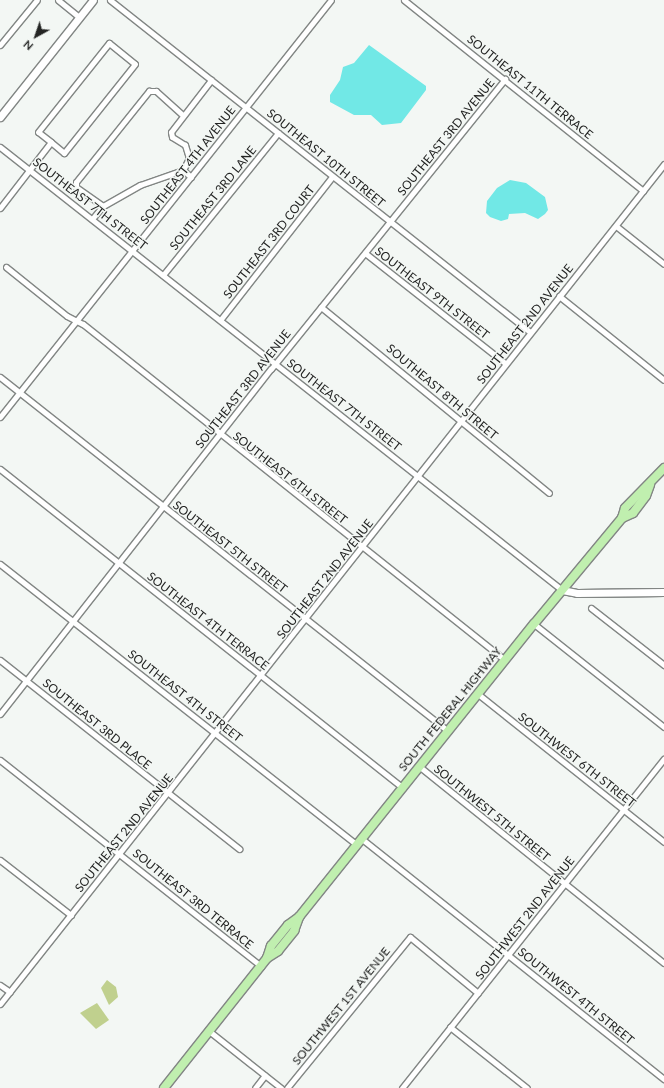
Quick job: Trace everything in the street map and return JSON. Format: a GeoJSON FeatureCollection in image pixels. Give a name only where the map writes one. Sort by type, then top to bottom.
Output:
{"type":"FeatureCollection","features":[{"type":"Feature","properties":{"kind":"main road","name":"SOUTH FEDERAL HIGHWAY"},"geometry":{"type":"LineString","coordinates":[[164,1088],[261,966],[267,958],[271,946],[288,924],[299,917],[534,624],[622,518],[633,513],[646,496],[650,485],[664,468]]}},
{"type":"Feature","properties":{"kind":"street"},"geometry":{"type":"LineString","coordinates":[[0,45],[37,0]]}},
{"type":"Feature","properties":{"kind":"street"},"geometry":{"type":"LineString","coordinates":[[58,0],[79,17]]}},
{"type":"Feature","properties":{"kind":"street"},"geometry":{"type":"LineString","coordinates":[[1,112],[93,0]]}},
{"type":"Feature","properties":{"kind":"street","name":"SOUTHEAST 10TH STREET"},"geometry":{"type":"LineString","coordinates":[[110,0],[530,332]]}},
{"type":"Feature","properties":{"kind":"street","name":"SOUTHEAST 4TH AVENUE"},"geometry":{"type":"LineString","coordinates":[[0,417],[330,0]]}},
{"type":"Feature","properties":{"kind":"street","name":"SOUTHEAST 11TH TERRACE"},"geometry":{"type":"LineString","coordinates":[[404,0],[643,190]]}},
{"type":"Feature","properties":{"kind":"street"},"geometry":{"type":"LineString","coordinates":[[109,43],[135,64],[64,153],[51,142],[38,132],[109,43]]}},
{"type":"Feature","properties":{"kind":"street","name":"SOUTHEAST 3RD AVENUE"},"geometry":{"type":"LineString","coordinates":[[0,714],[72,620],[276,363],[505,79]]}},
{"type":"Feature","properties":{"kind":"street"},"geometry":{"type":"LineString","coordinates":[[92,219],[103,206],[140,185],[183,170],[189,158],[185,145],[172,137],[171,132],[211,80]]}},
{"type":"Feature","properties":{"kind":"street"},"geometry":{"type":"LineString","coordinates":[[103,206],[76,187],[76,182],[146,94],[151,89],[156,91],[184,115]]}},
{"type":"Feature","properties":{"kind":"street","name":"SOUTHEAST 3RD LANE"},"geometry":{"type":"LineString","coordinates":[[163,274],[278,134]]}},
{"type":"Feature","properties":{"kind":"street"},"geometry":{"type":"LineString","coordinates":[[0,208],[51,142]]}},
{"type":"Feature","properties":{"kind":"street","name":"SOUTHEAST 7TH STREET"},"geometry":{"type":"LineString","coordinates":[[0,147],[221,319],[562,590]]}},
{"type":"Feature","properties":{"kind":"street","name":"SOUTHEAST 2ND AVENUE"},"geometry":{"type":"LineString","coordinates":[[0,1004],[419,477],[505,363],[616,226],[643,190],[664,166]]}},
{"type":"Feature","properties":{"kind":"street"},"geometry":{"type":"LineString","coordinates":[[183,170],[191,177]]}},
{"type":"Feature","properties":{"kind":"street","name":"SOUTHEAST 3RD COURT"},"geometry":{"type":"LineString","coordinates":[[221,319],[332,177]]}},
{"type":"Feature","properties":{"kind":"street"},"geometry":{"type":"LineString","coordinates":[[616,226],[664,264]]}},
{"type":"Feature","properties":{"kind":"street","name":"SOUTHEAST 9TH STREET"},"geometry":{"type":"LineString","coordinates":[[365,253],[505,363]]}},
{"type":"Feature","properties":{"kind":"street","name":"SOUTHEAST 6TH STREET"},"geometry":{"type":"LineString","coordinates":[[6,267],[77,321],[505,660]]}},
{"type":"Feature","properties":{"kind":"street"},"geometry":{"type":"LineString","coordinates":[[559,296],[664,380]]}},
{"type":"Feature","properties":{"kind":"street","name":"SOUTHEAST 8TH STREET"},"geometry":{"type":"LineString","coordinates":[[321,308],[549,493]]}},
{"type":"Feature","properties":{"kind":"street","name":"SOUTHEAST 5TH STREET"},"geometry":{"type":"LineString","coordinates":[[0,377],[448,731]]}},
{"type":"Feature","properties":{"kind":"street","name":"SOUTHEAST 4TH TERRACE"},"geometry":{"type":"LineString","coordinates":[[0,469],[403,788]]}},
{"type":"Feature","properties":{"kind":"street","name":"SOUTHEAST 4TH STREET"},"geometry":{"type":"LineString","coordinates":[[0,564],[216,733],[360,842]]}},
{"type":"Feature","properties":{"kind":"street"},"geometry":{"type":"LineString","coordinates":[[562,590],[577,593],[664,592]]}},
{"type":"Feature","properties":{"kind":"street"},"geometry":{"type":"LineString","coordinates":[[592,608],[664,665]]}},
{"type":"Feature","properties":{"kind":"street"},"geometry":{"type":"LineString","coordinates":[[534,624],[664,727]]}},
{"type":"Feature","properties":{"kind":"street","name":"SOUTHEAST 3RD PLACE"},"geometry":{"type":"LineString","coordinates":[[0,660],[239,849]]}},
{"type":"Feature","properties":{"kind":"street","name":"SOUTHWEST 6TH STREET"},"geometry":{"type":"LineString","coordinates":[[478,694],[664,842]]}},
{"type":"Feature","properties":{"kind":"street","name":"SOUTHWEST 2ND AVENUE"},"geometry":{"type":"LineString","coordinates":[[402,1088],[664,759]]}},
{"type":"Feature","properties":{"kind":"street","name":"SOUTHEAST 3RD TERRACE"},"geometry":{"type":"LineString","coordinates":[[0,760],[261,966]]}},
{"type":"Feature","properties":{"kind":"street","name":"SOUTHWEST 5TH STREET"},"geometry":{"type":"LineString","coordinates":[[420,767],[564,885],[664,963]]}},
{"type":"Feature","properties":{"kind":"street","name":"SOUTHWEST 4TH STREET"},"geometry":{"type":"LineString","coordinates":[[360,842],[509,954],[664,1079]]}},
{"type":"Feature","properties":{"kind":"street"},"geometry":{"type":"LineString","coordinates":[[0,860],[71,915]]}},
{"type":"Feature","properties":{"kind":"street","name":"SOUTHWEST 1ST AVENUE"},"geometry":{"type":"LineString","coordinates":[[287,1088],[410,937],[478,993]]}},
{"type":"Feature","properties":{"kind":"street"},"geometry":{"type":"LineString","coordinates":[[0,985],[10,992]]}},
{"type":"Feature","properties":{"kind":"street"},"geometry":{"type":"LineString","coordinates":[[450,1027],[527,1088]]}},
{"type":"Feature","properties":{"kind":"street"},"geometry":{"type":"LineString","coordinates":[[209,1031],[281,1088]]}},
{"type":"Feature","properties":{"kind":"street"},"geometry":{"type":"LineString","coordinates":[[255,1088],[265,1076]]}},
{"type":"Feature","properties":{"kind":"green space"},"geometry":{"type":"Polygon","coordinates":[[[107,980],[116,987],[118,997],[109,1005],[101,988],[107,980]]]}},
{"type":"Feature","properties":{"kind":"green space"},"geometry":{"type":"Polygon","coordinates":[[[97,1003],[109,1020],[96,1029],[80,1013],[97,1003]]]}},
{"type":"Feature","properties":{"kind":"water"},"geometry":{"type":"Polygon","coordinates":[[[369,45],[426,86],[426,90],[401,123],[382,125],[371,115],[354,115],[330,102],[330,95],[340,80],[343,67],[354,63],[369,45]]]}},
{"type":"Feature","properties":{"kind":"water"},"geometry":{"type":"Polygon","coordinates":[[[510,180],[526,183],[545,197],[548,210],[545,214],[538,219],[525,213],[509,214],[508,219],[501,221],[490,217],[486,213],[487,201],[497,188],[510,180]]]}}]}
